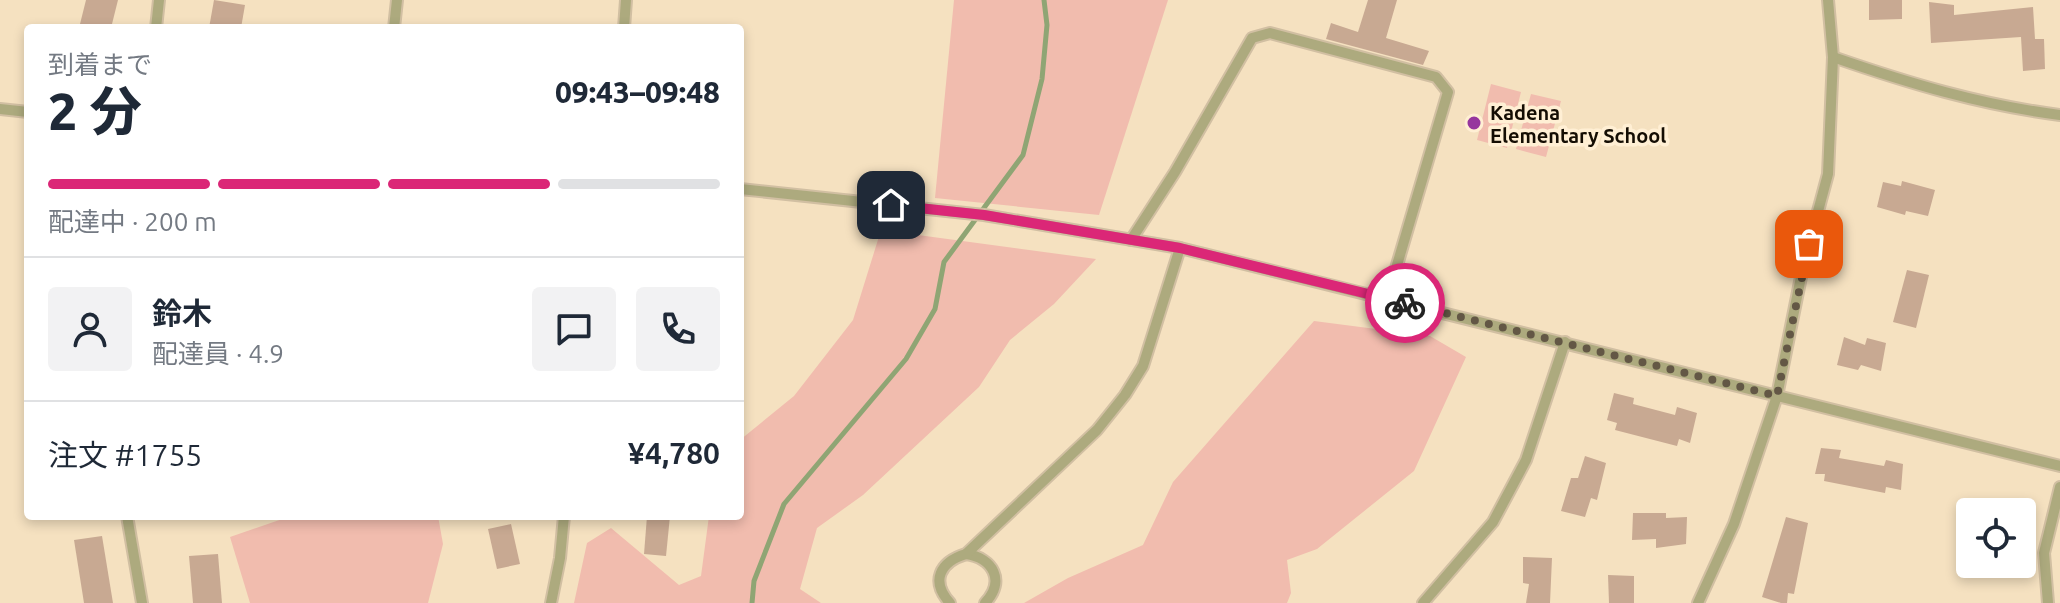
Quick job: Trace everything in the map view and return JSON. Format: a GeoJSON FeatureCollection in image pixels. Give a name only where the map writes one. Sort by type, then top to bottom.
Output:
{"type":"FeatureCollection","features":[{"type":"Feature","properties":{"kind":"lane"},"geometry":{"type":"LineString","coordinates":[[156,24],[159,0]]}},
{"type":"Feature","properties":{"kind":"lane"},"geometry":{"type":"LineString","coordinates":[[394,24],[397,0]]}},
{"type":"Feature","properties":{"kind":"lane"},"geometry":{"type":"LineString","coordinates":[[624,24],[626,0]]}},
{"type":"Feature","properties":{"kind":"lane"},"geometry":{"type":"LineString","coordinates":[[1698,603],[1734,524],[1777,396],[1803,267],[1828,174],[1833,57],[1828,0]]}},
{"type":"Feature","properties":{"kind":"lane"},"geometry":{"type":"LineString","coordinates":[[1131,240],[1175,172],[1252,38],[1270,33],[1436,77],[1448,92],[1387,299]]}},
{"type":"Feature","properties":{"kind":"lane"},"geometry":{"type":"LineString","coordinates":[[1833,57],[1916,86],[2006,108],[2060,115]]}},
{"type":"Feature","properties":{"kind":"lane"},"geometry":{"type":"LineString","coordinates":[[0,109],[24,112]]}},
{"type":"Feature","properties":{"kind":"lane"},"geometry":{"type":"LineString","coordinates":[[744,189],[984,215],[1180,248],[2060,466]]}},
{"type":"Feature","properties":{"kind":"lane"},"geometry":{"type":"LineString","coordinates":[[966,554],[1097,430],[1125,395],[1143,366],[1180,248]]}},
{"type":"Feature","properties":{"kind":"lane"},"geometry":{"type":"LineString","coordinates":[[1423,603],[1485,532],[1506,497],[1526,460],[1565,342]]}},
{"type":"Feature","properties":{"kind":"lane"},"geometry":{"type":"LineString","coordinates":[[2048,603],[2044,553],[2060,487]]}},
{"type":"Feature","properties":{"kind":"lane"},"geometry":{"type":"LineString","coordinates":[[128,520],[142,603]]}},
{"type":"Feature","properties":{"kind":"lane"},"geometry":{"type":"LineString","coordinates":[[551,603],[564,520]]}},
{"type":"Feature","properties":{"kind":"lane"},"geometry":{"type":"LineString","coordinates":[[950,603],[942,594],[940,576],[943,567],[953,558],[966,554],[979,556],[992,568],[994,591],[985,603]]}},
{"type":"Feature","properties":{"kind":"shaded area"},"geometry":{"type":"Polygon","coordinates":[[[954,0],[1168,0],[1099,215],[935,198],[954,0]]]}},
{"type":"Feature","properties":{"kind":"shaded area"},"geometry":{"type":"Polygon","coordinates":[[[1491,84],[1521,92],[1507,148],[1477,140],[1491,84]]]}},
{"type":"Feature","properties":{"kind":"shaded area"},"geometry":{"type":"Polygon","coordinates":[[[1531,94],[1561,101],[1546,157],[1516,149],[1531,94]]]}},
{"type":"Feature","properties":{"kind":"shaded area"},"geometry":{"type":"Polygon","coordinates":[[[881,230],[1096,259],[1054,304],[1010,340],[979,387],[863,495],[817,528],[800,589],[821,603],[574,603],[587,543],[611,528],[679,585],[701,576],[708,520],[744,520],[744,437],[794,396],[853,320],[881,230]]]}},
{"type":"Feature","properties":{"kind":"shaded area"},"geometry":{"type":"Polygon","coordinates":[[[1314,321],[1430,336],[1466,357],[1414,471],[1317,549],[1287,560],[1291,593],[1287,603],[1024,603],[1068,578],[1143,545],[1173,482],[1314,321]]]}},
{"type":"Feature","properties":{"kind":"shaded area"},"geometry":{"type":"Polygon","coordinates":[[[279,520],[439,520],[443,544],[428,603],[250,603],[230,537],[279,520]]]}},
{"type":"Feature","properties":{"kind":"building"},"geometry":{"type":"Polygon","coordinates":[[[86,0],[118,0],[112,24],[80,24],[86,0]]]}},
{"type":"Feature","properties":{"kind":"building"},"geometry":{"type":"Polygon","coordinates":[[[214,0],[245,5],[242,24],[210,24],[214,0]]]}},
{"type":"Feature","properties":{"kind":"building"},"geometry":{"type":"Polygon","coordinates":[[[1368,0],[1397,0],[1386,38],[1429,51],[1423,65],[1326,39],[1331,23],[1358,32],[1368,0]]]}},
{"type":"Feature","properties":{"kind":"building"},"geometry":{"type":"Polygon","coordinates":[[[1869,0],[1902,0],[1902,19],[1869,20],[1869,0]]]}},
{"type":"Feature","properties":{"kind":"building"},"geometry":{"type":"Polygon","coordinates":[[[1929,2],[1954,5],[1954,15],[2033,7],[2035,39],[2044,39],[2045,69],[2023,71],[2021,37],[1931,43],[1929,2]]]}},
{"type":"Feature","properties":{"kind":"building"},"geometry":{"type":"Polygon","coordinates":[[[1902,181],[1935,190],[1928,216],[1906,211],[1905,215],[1877,207],[1883,182],[1901,186],[1902,181]]]}},
{"type":"Feature","properties":{"kind":"building"},"geometry":{"type":"Polygon","coordinates":[[[1907,270],[1929,275],[1916,328],[1893,322],[1907,270]]]}},
{"type":"Feature","properties":{"kind":"building"},"geometry":{"type":"Polygon","coordinates":[[[1844,337],[1865,345],[1867,338],[1886,343],[1881,371],[1861,365],[1858,370],[1837,365],[1844,337]]]}},
{"type":"Feature","properties":{"kind":"building"},"geometry":{"type":"Polygon","coordinates":[[[1614,393],[1634,398],[1633,404],[1675,415],[1677,407],[1697,413],[1690,443],[1679,439],[1677,446],[1615,430],[1617,423],[1607,420],[1614,393]]]}},
{"type":"Feature","properties":{"kind":"building"},"geometry":{"type":"Polygon","coordinates":[[[1821,448],[1841,450],[1839,458],[1884,466],[1886,460],[1903,464],[1901,490],[1886,487],[1885,493],[1824,481],[1825,474],[1815,474],[1821,448]]]}},
{"type":"Feature","properties":{"kind":"building"},"geometry":{"type":"Polygon","coordinates":[[[1585,456],[1606,463],[1597,500],[1591,498],[1585,517],[1561,511],[1571,478],[1578,478],[1585,456]]]}},
{"type":"Feature","properties":{"kind":"building"},"geometry":{"type":"Polygon","coordinates":[[[1633,513],[1666,513],[1666,518],[1687,517],[1686,544],[1656,548],[1656,539],[1632,540],[1633,513]]]}},
{"type":"Feature","properties":{"kind":"building"},"geometry":{"type":"Polygon","coordinates":[[[1786,517],[1808,523],[1794,594],[1788,593],[1787,603],[1781,603],[1762,597],[1786,517]]]}},
{"type":"Feature","properties":{"kind":"building"},"geometry":{"type":"Polygon","coordinates":[[[647,520],[670,520],[666,556],[644,554],[647,520]]]}},
{"type":"Feature","properties":{"kind":"building"},"geometry":{"type":"Polygon","coordinates":[[[511,524],[520,564],[497,569],[488,529],[511,524]]]}},
{"type":"Feature","properties":{"kind":"building"},"geometry":{"type":"Polygon","coordinates":[[[102,536],[113,603],[84,603],[74,540],[102,536]]]}},
{"type":"Feature","properties":{"kind":"building"},"geometry":{"type":"Polygon","coordinates":[[[218,554],[222,603],[193,603],[189,556],[218,554]]]}},
{"type":"Feature","properties":{"kind":"building"},"geometry":{"type":"Polygon","coordinates":[[[1523,557],[1552,558],[1550,603],[1526,603],[1529,584],[1523,583],[1523,557]]]}},
{"type":"Feature","properties":{"kind":"building"},"geometry":{"type":"Polygon","coordinates":[[[1608,575],[1634,576],[1634,603],[1609,603],[1608,575]]]}},
{"type":"Feature","properties":{"kind":"waterway"},"geometry":{"type":"LineString","coordinates":[[752,603],[754,581],[784,504],[906,359],[935,309],[944,262],[1023,155],[1042,79],[1047,25],[1044,0]]}},
{"type":"Feature","properties":{"kind":"way so far"},"geometry":{"type":"LineString","coordinates":[[1405,303],[1777,396],[1809,244]]}},
{"type":"Feature","properties":{"kind":"place","name":"Kadena Elementary School"},"geometry":{"type":"Point","coordinates":[1474,123]}},
{"type":"Feature","properties":{"kind":"route"},"geometry":{"type":"LineString","coordinates":[[891,205],[984,215],[1180,248],[1405,303]]}}]}
